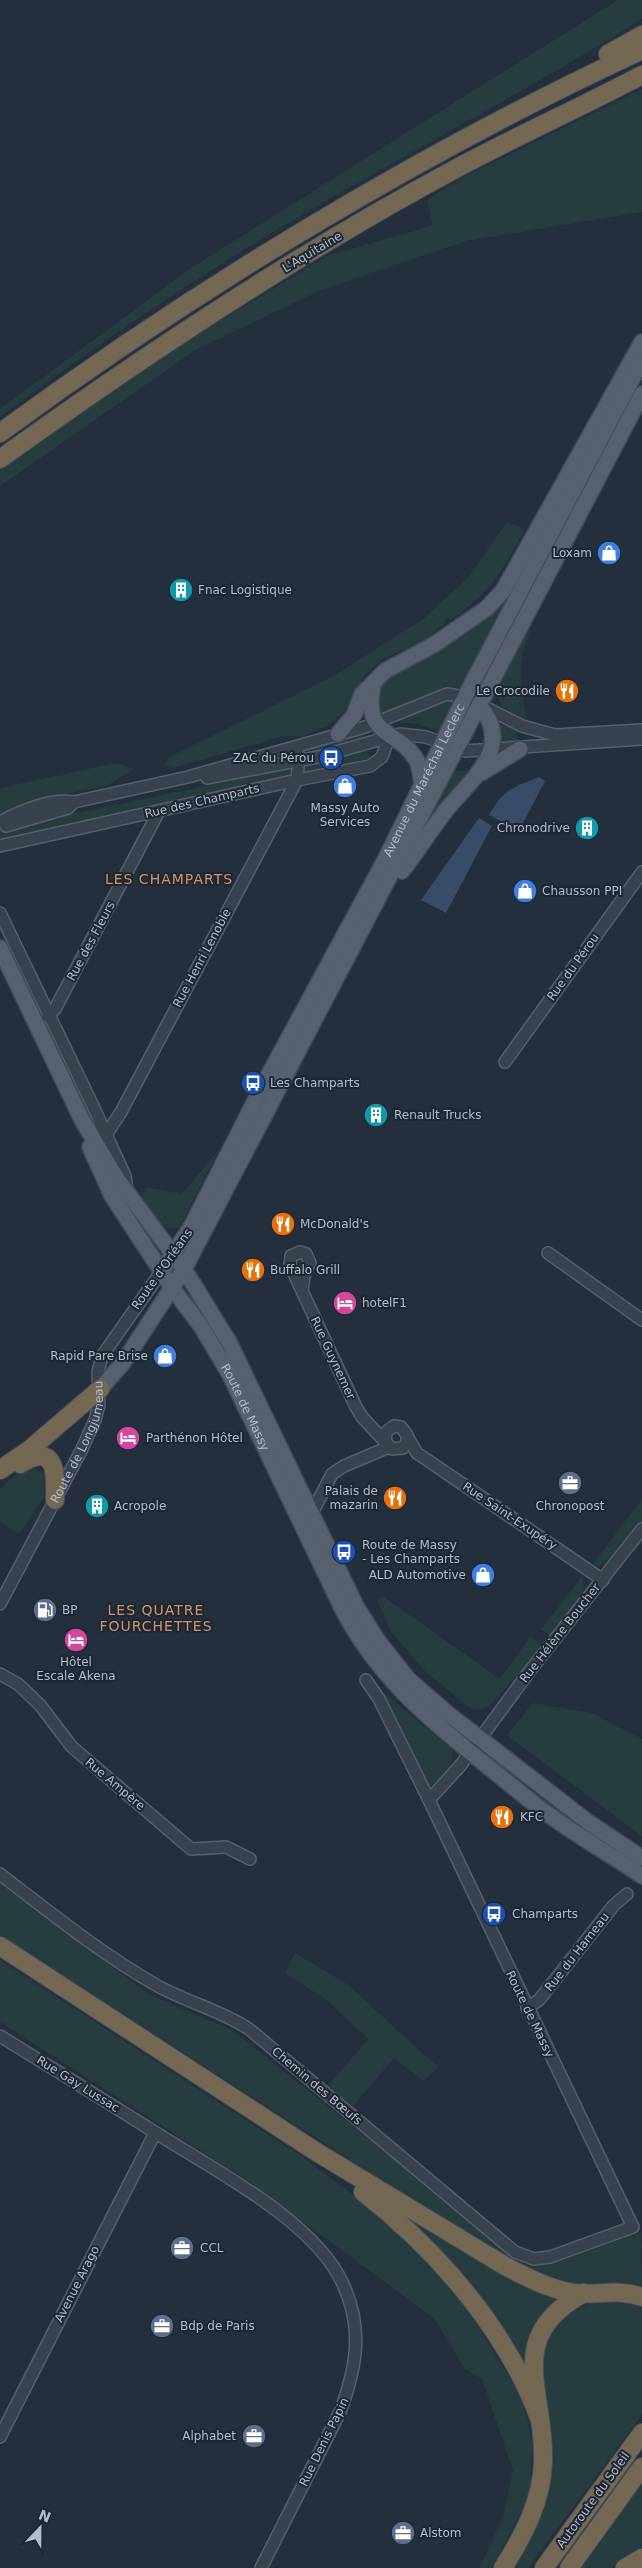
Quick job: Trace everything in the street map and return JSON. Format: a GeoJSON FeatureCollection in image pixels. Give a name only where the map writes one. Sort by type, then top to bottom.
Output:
{"type":"FeatureCollection","features":[{"type":"Feature","properties":{"kind":"highway"},"geometry":{"type":"LineString","coordinates":[[578,81],[603,57],[642,36]]}},
{"type":"Feature","properties":{"kind":"highway","name":"L'Aquitaine"},"geometry":{"type":"LineString","coordinates":[[0,433],[148,330],[328,217],[450,148],[642,50]]}},
{"type":"Feature","properties":{"kind":"highway","name":"L'Aquitaine"},"geometry":{"type":"LineString","coordinates":[[0,459],[128,370],[327,243],[459,167],[642,76]]}},
{"type":"Feature","properties":{"kind":"highway"},"geometry":{"type":"LineString","coordinates":[[4,1467],[29,1450],[100,1389]]}},
{"type":"Feature","properties":{"kind":"highway"},"geometry":{"type":"LineString","coordinates":[[4,1467],[19,1465],[32,1456],[48,1459],[56,1472],[55,1500]]}},
{"type":"Feature","properties":{"kind":"highway"},"geometry":{"type":"LineString","coordinates":[[0,1946],[315,2151],[434,2225],[533,2280],[564,2291],[584,2293],[606,2291],[642,2297]]}},
{"type":"Feature","properties":{"kind":"highway"},"geometry":{"type":"LineString","coordinates":[[0,1951],[312,2156],[381,2206],[452,2278],[485,2319],[520,2372],[540,2420]]}},
{"type":"Feature","properties":{"kind":"highway"},"geometry":{"type":"LineString","coordinates":[[503,2568],[526,2527],[538,2492],[543,2464],[540,2420],[532,2370],[537,2344],[544,2327],[554,2314],[584,2293]]}},
{"type":"Feature","properties":{"kind":"highway","name":"Autoroute du Soleil"},"geometry":{"type":"LineString","coordinates":[[544,2568],[642,2433]]}},
{"type":"Feature","properties":{"kind":"highway","name":"Autoroute du Soleil"},"geometry":{"type":"LineString","coordinates":[[569,2568],[642,2467]]}},
{"type":"Feature","properties":{"kind":"highway"},"geometry":{"type":"LineString","coordinates":[[625,2568],[642,2558]]}},
{"type":"Feature","properties":{"kind":"main road"},"geometry":{"type":"LineString","coordinates":[[338,734],[354,715],[362,694],[385,671],[435,644],[487,608],[503,591],[642,342]]}},
{"type":"Feature","properties":{"kind":"main road","name":"Avenue du Maréchal Leclerc"},"geometry":{"type":"LineString","coordinates":[[237,1152],[385,860],[465,697],[642,360]]}},
{"type":"Feature","properties":{"kind":"main road","name":"Avenue du Maréchal Leclerc"},"geometry":{"type":"LineString","coordinates":[[237,1152],[384,890],[642,394]]}},
{"type":"Feature","properties":{"kind":"main road"},"geometry":{"type":"LineString","coordinates":[[374,682],[369,706],[377,723],[389,737],[405,746],[416,760],[422,784]]}},
{"type":"Feature","properties":{"kind":"main road"},"geometry":{"type":"LineString","coordinates":[[479,705],[490,723],[491,751],[481,773]]}},
{"type":"Feature","properties":{"kind":"main road"},"geometry":{"type":"LineString","coordinates":[[384,890],[403,870],[447,809],[481,773],[520,749]]}},
{"type":"Feature","properties":{"kind":"main road"},"geometry":{"type":"LineString","coordinates":[[0,948],[82,1120]]}},
{"type":"Feature","properties":{"kind":"main road","name":"Route de Massy"},"geometry":{"type":"LineString","coordinates":[[82,1120],[128,1193],[184,1269],[230,1342],[356,1606],[378,1641],[408,1679],[481,1739],[588,1822],[642,1858]]}},
{"type":"Feature","properties":{"kind":"main road","name":"Route de Massy"},"geometry":{"type":"LineString","coordinates":[[82,1120],[85,1135],[112,1196],[161,1272],[201,1326],[230,1375],[356,1635],[392,1683],[408,1699],[559,1822],[642,1876]]}},
{"type":"Feature","properties":{"kind":"main road","name":"Route d'Orléans"},"geometry":{"type":"LineString","coordinates":[[161,1272],[237,1152]]}},
{"type":"Feature","properties":{"kind":"main road","name":"Route d'Orléans"},"geometry":{"type":"LineString","coordinates":[[173,1289],[184,1269],[237,1152]]}},
{"type":"Feature","properties":{"kind":"main road","name":"Route de Longjumeau"},"geometry":{"type":"LineString","coordinates":[[100,1389],[114,1376],[173,1289]]}},
{"type":"Feature","properties":{"kind":"street","name":"Rue des Champarts"},"geometry":{"type":"LineString","coordinates":[[0,822],[28,810],[65,800],[74,802],[188,777],[304,745],[377,723],[441,695],[452,694],[465,697]]}},
{"type":"Feature","properties":{"kind":"street"},"geometry":{"type":"LineString","coordinates":[[465,697],[522,726],[555,735],[642,730]]}},
{"type":"Feature","properties":{"kind":"street","name":"Rue des Champarts"},"geometry":{"type":"LineString","coordinates":[[188,777],[203,778],[298,761],[373,743],[389,737],[413,734],[442,743]]}},
{"type":"Feature","properties":{"kind":"street","name":"Rue des Champarts"},"geometry":{"type":"LineString","coordinates":[[0,846],[296,780],[370,766],[382,757],[389,737]]}},
{"type":"Feature","properties":{"kind":"street"},"geometry":{"type":"LineString","coordinates":[[442,743],[456,749],[491,751],[642,740]]}},
{"type":"Feature","properties":{"kind":"street"},"geometry":{"type":"LineString","coordinates":[[296,780],[298,761],[304,745]]}},
{"type":"Feature","properties":{"kind":"street","name":"Rue Henri Lenoble"},"geometry":{"type":"LineString","coordinates":[[106,1135],[121,1112],[296,780]]}},
{"type":"Feature","properties":{"kind":"street","name":"Rue des Champarts"},"geometry":{"type":"LineString","coordinates":[[0,828],[68,808],[74,802]]}},
{"type":"Feature","properties":{"kind":"street","name":"Rue des Fleurs"},"geometry":{"type":"LineString","coordinates":[[48,1016],[55,1009],[159,811]]}},
{"type":"Feature","properties":{"kind":"street","name":"Rue du Pérou"},"geometry":{"type":"LineString","coordinates":[[505,1062],[642,872]]}},
{"type":"Feature","properties":{"kind":"street","name":"Route de Massy"},"geometry":{"type":"LineString","coordinates":[[0,913],[125,1176],[128,1193]]}},
{"type":"Feature","properties":{"kind":"street"},"geometry":{"type":"LineString","coordinates":[[302,1290],[305,1271],[310,1263],[308,1256],[303,1252],[297,1252],[291,1256],[289,1262],[291,1268],[299,1273],[305,1271]]}},
{"type":"Feature","properties":{"kind":"street"},"geometry":{"type":"LineString","coordinates":[[548,1253],[642,1320]]}},
{"type":"Feature","properties":{"kind":"street","name":"Rue Guynemer"},"geometry":{"type":"LineString","coordinates":[[291,1268],[356,1407],[368,1423],[391,1446]]}},
{"type":"Feature","properties":{"kind":"street","name":"Route d'Orléans"},"geometry":{"type":"LineString","coordinates":[[100,1389],[98,1372],[102,1356],[161,1272]]}},
{"type":"Feature","properties":{"kind":"street","name":"Route de Longjumeau"},"geometry":{"type":"LineString","coordinates":[[0,1604],[95,1420],[100,1389]]}},
{"type":"Feature","properties":{"kind":"street"},"geometry":{"type":"LineString","coordinates":[[312,1513],[332,1474],[344,1466],[391,1446],[405,1445],[408,1438],[406,1431],[401,1427],[390,1428],[368,1423]]}},
{"type":"Feature","properties":{"kind":"street"},"geometry":{"type":"LineString","coordinates":[[390,1428],[384,1435],[391,1446]]}},
{"type":"Feature","properties":{"kind":"street","name":"Rue Saint-Exupéry"},"geometry":{"type":"LineString","coordinates":[[408,1438],[417,1453]]}},
{"type":"Feature","properties":{"kind":"street","name":"Rue Saint-Exupéry"},"geometry":{"type":"LineString","coordinates":[[391,1446],[417,1453],[603,1580]]}},
{"type":"Feature","properties":{"kind":"street","name":"Rue Hélène Boucher"},"geometry":{"type":"LineString","coordinates":[[481,1739],[508,1701],[642,1529]]}},
{"type":"Feature","properties":{"kind":"street","name":"Rue Ampère"},"geometry":{"type":"LineString","coordinates":[[0,1674],[18,1684],[40,1705],[72,1747],[191,1849],[226,1847],[250,1859]]}},
{"type":"Feature","properties":{"kind":"street","name":"Route de Massy"},"geometry":{"type":"LineString","coordinates":[[366,1680],[379,1699],[429,1800],[633,2227]]}},
{"type":"Feature","properties":{"kind":"street"},"geometry":{"type":"LineString","coordinates":[[429,1800],[481,1739]]}},
{"type":"Feature","properties":{"kind":"street","name":"Chemin des Bœufs"},"geometry":{"type":"LineString","coordinates":[[0,1874],[123,1965],[158,1986],[228,2016],[249,2029],[515,2252],[534,2259],[550,2258],[633,2227]]}},
{"type":"Feature","properties":{"kind":"street","name":"Rue du Hameau"},"geometry":{"type":"LineString","coordinates":[[527,2008],[539,2000],[614,1905],[627,1894]]}},
{"type":"Feature","properties":{"kind":"street","name":"Rue Gay Lussac"},"geometry":{"type":"LineString","coordinates":[[0,2036],[155,2133]]}},
{"type":"Feature","properties":{"kind":"street","name":"Avenue Arago"},"geometry":{"type":"LineString","coordinates":[[0,2437],[155,2133]]}},
{"type":"Feature","properties":{"kind":"street","name":"Rue Denis Papin"},"geometry":{"type":"LineString","coordinates":[[155,2133],[257,2197],[297,2228],[334,2267],[351,2304],[356,2347],[355,2368],[350,2388],[340,2412],[261,2568]]}},
{"type":"Feature","properties":{"kind":"green space"},"geometry":{"type":"Polygon","coordinates":[[[618,0],[642,0],[642,19],[235,255],[133,322],[0,417],[0,409],[194,266],[618,0]]]}},
{"type":"Feature","properties":{"kind":"green space"},"geometry":{"type":"Polygon","coordinates":[[[642,89],[642,212],[467,241],[319,291],[197,349],[0,486],[0,469],[65,421],[192,338],[327,256],[433,225],[427,200],[461,178],[642,89]]]}},
{"type":"Feature","properties":{"kind":"green space"},"geometry":{"type":"Polygon","coordinates":[[[507,522],[521,528],[523,533],[493,582],[464,610],[450,620],[448,618],[444,621],[445,624],[436,629],[432,636],[383,659],[365,674],[345,710],[329,725],[302,737],[283,736],[173,768],[165,765],[168,758],[335,675],[423,619],[468,578],[507,522]]]}},
{"type":"Feature","properties":{"kind":"green space"},"geometry":{"type":"Polygon","coordinates":[[[513,585],[517,587],[463,687],[440,690],[381,715],[378,697],[387,680],[475,626],[489,615],[513,585]]]}},
{"type":"Feature","properties":{"kind":"green space"},"geometry":{"type":"Polygon","coordinates":[[[526,629],[530,632],[522,656],[521,676],[527,721],[511,713],[503,706],[497,690],[526,629]]]}},
{"type":"Feature","properties":{"kind":"green space"},"geometry":{"type":"Polygon","coordinates":[[[457,698],[442,731],[412,723],[394,722],[440,701],[457,698]]]}},
{"type":"Feature","properties":{"kind":"green space"},"geometry":{"type":"Polygon","coordinates":[[[495,722],[518,731],[517,743],[498,745],[495,722]]]}},
{"type":"Feature","properties":{"kind":"green space"},"geometry":{"type":"Polygon","coordinates":[[[365,734],[366,739],[303,755],[315,745],[323,742],[365,734]]]}},
{"type":"Feature","properties":{"kind":"green space"},"geometry":{"type":"Polygon","coordinates":[[[364,752],[376,758],[372,762],[305,774],[301,772],[304,766],[364,752]]]}},
{"type":"Feature","properties":{"kind":"green space"},"geometry":{"type":"Polygon","coordinates":[[[115,763],[135,769],[108,785],[28,802],[0,818],[0,788],[115,763]]]}},
{"type":"Feature","properties":{"kind":"green space"},"geometry":{"type":"Polygon","coordinates":[[[292,768],[289,778],[0,840],[0,832],[14,826],[292,768]]]}},
{"type":"Feature","properties":{"kind":"green space"},"geometry":{"type":"Polygon","coordinates":[[[471,770],[429,821],[428,818],[451,771],[471,770]]]}},
{"type":"Feature","properties":{"kind":"green space"},"geometry":{"type":"Polygon","coordinates":[[[218,1151],[180,1227],[172,1228],[161,1224],[141,1199],[146,1187],[182,1194],[218,1151]]]}},
{"type":"Feature","properties":{"kind":"green space"},"geometry":{"type":"Polygon","coordinates":[[[34,1467],[50,1479],[46,1494],[19,1534],[0,1522],[0,1489],[15,1475],[34,1467]]]}},
{"type":"Feature","properties":{"kind":"green space"},"geometry":{"type":"Polygon","coordinates":[[[642,1499],[642,1521],[611,1560],[599,1566],[592,1565],[642,1499]]]}},
{"type":"Feature","properties":{"kind":"green space"},"geometry":{"type":"Polygon","coordinates":[[[582,1576],[584,1588],[579,1602],[555,1635],[549,1635],[541,1630],[582,1576]]]}},
{"type":"Feature","properties":{"kind":"green space"},"geometry":{"type":"Polygon","coordinates":[[[384,1597],[500,1679],[531,1636],[543,1647],[487,1708],[473,1710],[426,1672],[391,1632],[377,1599],[384,1597]]]}},
{"type":"Feature","properties":{"kind":"green space"},"geometry":{"type":"Polygon","coordinates":[[[384,1693],[453,1750],[449,1767],[429,1788],[384,1693]]]}},
{"type":"Feature","properties":{"kind":"green space"},"geometry":{"type":"Polygon","coordinates":[[[533,1703],[592,1713],[642,1739],[642,1836],[507,1735],[533,1703]]]}},
{"type":"Feature","properties":{"kind":"green space"},"geometry":{"type":"Polygon","coordinates":[[[0,1882],[150,1995],[232,2030],[519,2258],[533,2265],[560,2259],[625,2236],[641,2233],[642,2289],[617,2284],[577,2285],[557,2283],[528,2272],[475,2240],[0,1935],[0,1882]]]}},
{"type":"Feature","properties":{"kind":"green space"},"geometry":{"type":"Polygon","coordinates":[[[295,1953],[347,1984],[438,2067],[424,2081],[394,2058],[353,2106],[328,2086],[368,2039],[325,1999],[285,1973],[295,1953]]]}},
{"type":"Feature","properties":{"kind":"green space"},"geometry":{"type":"Polygon","coordinates":[[[0,1960],[301,2156],[375,2211],[415,2248],[469,2312],[524,2401],[533,2446],[529,2497],[492,2568],[479,2568],[503,2518],[513,2470],[482,2379],[465,2369],[435,2319],[245,2179],[0,2022],[0,1960]]]}},
{"type":"Feature","properties":{"kind":"green space"},"geometry":{"type":"Polygon","coordinates":[[[388,2203],[560,2298],[540,2320],[525,2369],[388,2203]]]}},
{"type":"Feature","properties":{"kind":"green space"},"geometry":{"type":"Polygon","coordinates":[[[608,2301],[637,2305],[642,2308],[642,2415],[528,2568],[511,2568],[539,2522],[551,2474],[552,2430],[541,2375],[544,2348],[557,2321],[575,2308],[608,2301]]]}},
{"type":"Feature","properties":{"kind":"green space"},"geometry":{"type":"Polygon","coordinates":[[[642,2482],[642,2547],[612,2568],[581,2568],[642,2482]]]}},
{"type":"Feature","properties":{"kind":"water"},"geometry":{"type":"Polygon","coordinates":[[[539,777],[545,781],[519,831],[489,815],[504,794],[539,777]]]}},
{"type":"Feature","properties":{"kind":"water"},"geometry":{"type":"Polygon","coordinates":[[[479,818],[492,826],[446,913],[421,900],[479,818]]]}},
{"type":"Feature","properties":{"kind":"place","name":"Loxam"},"geometry":{"type":"Point","coordinates":[609,553]}},
{"type":"Feature","properties":{"kind":"place","name":"Fnac Logistique"},"geometry":{"type":"Point","coordinates":[181,590]}},
{"type":"Feature","properties":{"kind":"place","name":"Le Crocodile"},"geometry":{"type":"Point","coordinates":[567,691]}},
{"type":"Feature","properties":{"kind":"place","name":"ZAC du Pérou"},"geometry":{"type":"Point","coordinates":[331,758]}},
{"type":"Feature","properties":{"kind":"place","name":"Massy Auto Services"},"geometry":{"type":"Point","coordinates":[345,786]}},
{"type":"Feature","properties":{"kind":"place","name":"Chronodrive"},"geometry":{"type":"Point","coordinates":[587,828]}},
{"type":"Feature","properties":{"kind":"place","name":"Chausson PPI"},"geometry":{"type":"Point","coordinates":[525,891]}},
{"type":"Feature","properties":{"kind":"place","name":"Les Champarts"},"geometry":{"type":"Point","coordinates":[253,1083]}},
{"type":"Feature","properties":{"kind":"place","name":"Renault Trucks"},"geometry":{"type":"Point","coordinates":[376,1115]}},
{"type":"Feature","properties":{"kind":"place","name":"McDonald's"},"geometry":{"type":"Point","coordinates":[283,1224]}},
{"type":"Feature","properties":{"kind":"place","name":"Buffalo Grill"},"geometry":{"type":"Point","coordinates":[253,1270]}},
{"type":"Feature","properties":{"kind":"place","name":"hotelF1"},"geometry":{"type":"Point","coordinates":[345,1303]}},
{"type":"Feature","properties":{"kind":"place","name":"Rapid Pare Brise"},"geometry":{"type":"Point","coordinates":[165,1356]}},
{"type":"Feature","properties":{"kind":"place","name":"Parthénon Hôtel"},"geometry":{"type":"Point","coordinates":[128,1438]}},
{"type":"Feature","properties":{"kind":"place","name":"Chronopost"},"geometry":{"type":"Point","coordinates":[570,1483]}},
{"type":"Feature","properties":{"kind":"place","name":"Palais de mazarin"},"geometry":{"type":"Point","coordinates":[395,1498]}},
{"type":"Feature","properties":{"kind":"place","name":"Acropole"},"geometry":{"type":"Point","coordinates":[97,1506]}},
{"type":"Feature","properties":{"kind":"place","name":"Route de Massy - Les Champarts"},"geometry":{"type":"Point","coordinates":[344,1552]}},
{"type":"Feature","properties":{"kind":"place","name":"ALD Automotive"},"geometry":{"type":"Point","coordinates":[483,1575]}},
{"type":"Feature","properties":{"kind":"place","name":"BP"},"geometry":{"type":"Point","coordinates":[45,1610]}},
{"type":"Feature","properties":{"kind":"place","name":"Hôtel Escale Akena"},"geometry":{"type":"Point","coordinates":[76,1640]}},
{"type":"Feature","properties":{"kind":"place","name":"KFC"},"geometry":{"type":"Point","coordinates":[502,1817]}},
{"type":"Feature","properties":{"kind":"place","name":"Champarts"},"geometry":{"type":"Point","coordinates":[494,1914]}},
{"type":"Feature","properties":{"kind":"place","name":"CCL"},"geometry":{"type":"Point","coordinates":[182,2248]}},
{"type":"Feature","properties":{"kind":"place","name":"Bdp de Paris"},"geometry":{"type":"Point","coordinates":[162,2326]}},
{"type":"Feature","properties":{"kind":"place","name":"Alphabet"},"geometry":{"type":"Point","coordinates":[254,2436]}},
{"type":"Feature","properties":{"kind":"place","name":"Alstom"},"geometry":{"type":"Point","coordinates":[403,2533]}},
{"type":"Feature","properties":{"kind":"district","name":"LES CHAMPARTS"},"geometry":{"type":"Point","coordinates":[169,879]}},
{"type":"Feature","properties":{"kind":"district","name":"LES QUATRE FOURCHETTES"},"geometry":{"type":"Point","coordinates":[156,1618]}}]}
